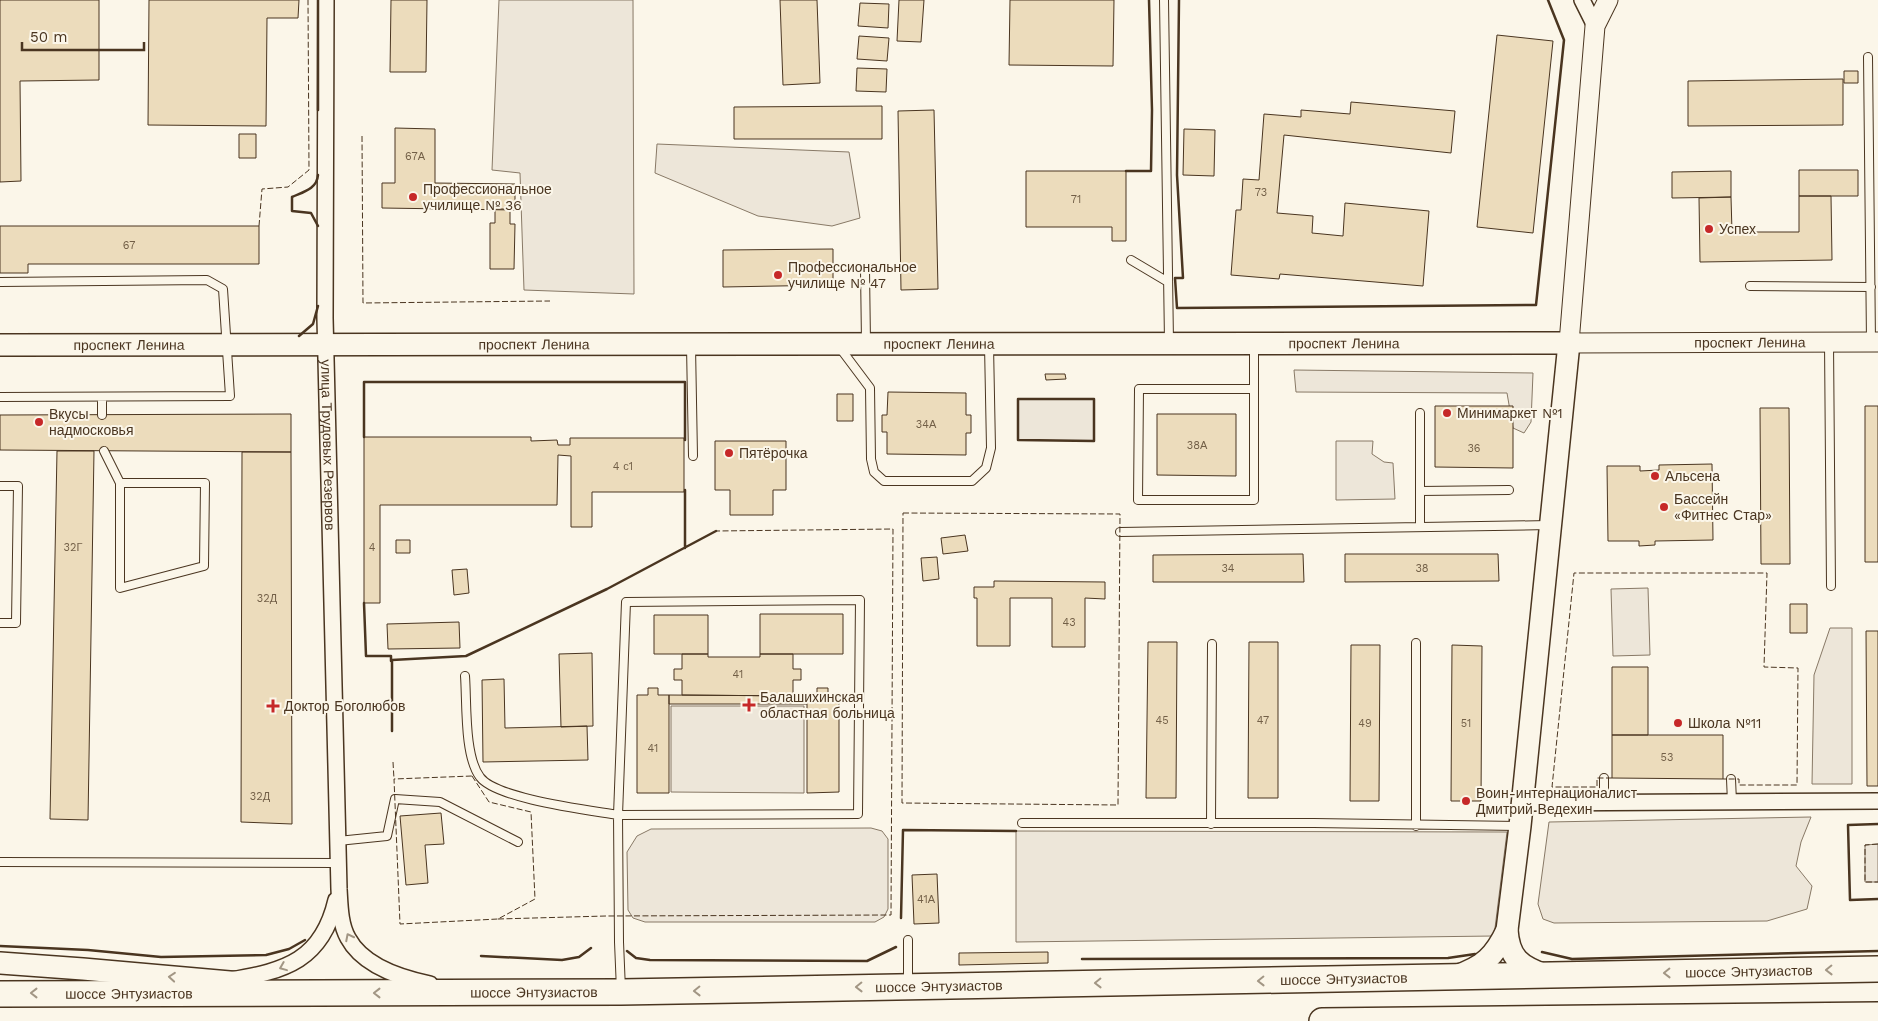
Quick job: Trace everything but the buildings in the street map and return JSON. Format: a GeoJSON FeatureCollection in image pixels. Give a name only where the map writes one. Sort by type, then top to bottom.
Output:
{"type":"FeatureCollection","features":[{"type":"Feature","properties":{"kind":"highway","name":"шоссе Энтузиастов"},"geometry":{"type":"LineString","coordinates":[[0,994],[621,992],[1878,969]]}},
{"type":"Feature","properties":{"kind":"highway"},"geometry":{"type":"LineString","coordinates":[[1322,1021],[1878,1015]]}},
{"type":"Feature","properties":{"kind":"main road","name":"проспект Ленина"},"geometry":{"type":"LineString","coordinates":[[0,345],[1569,343]]}},
{"type":"Feature","properties":{"kind":"main road"},"geometry":{"type":"LineString","coordinates":[[1547,976],[1530,970],[1512,954],[1507,930],[1520,826],[1569,343]]}},
{"type":"Feature","properties":{"kind":"main road"},"geometry":{"type":"LineString","coordinates":[[1450,978],[1471,971],[1486,962],[1495,952],[1507,930]]}},
{"type":"Feature","properties":{"kind":"main road"},"geometry":{"type":"LineString","coordinates":[[0,963],[83,968],[345,993]]}},
{"type":"Feature","properties":{"kind":"street","name":"улица Трудовых Резервов"},"geometry":{"type":"LineString","coordinates":[[326,0],[325,345],[338,863],[342,919],[348,938],[358,951],[375,964],[413,981],[468,993]]}},
{"type":"Feature","properties":{"kind":"street"},"geometry":{"type":"LineString","coordinates":[[1582,0],[1595,26]]}},
{"type":"Feature","properties":{"kind":"street"},"geometry":{"type":"LineString","coordinates":[[1569,343],[1595,26],[1608,0]]}},
{"type":"Feature","properties":{"kind":"street","name":"проспект Ленина"},"geometry":{"type":"LineString","coordinates":[[1569,343],[1874,342]]}},
{"type":"Feature","properties":{"kind":"street"},"geometry":{"type":"LineString","coordinates":[[1522,803],[1878,801]]}},
{"type":"Feature","properties":{"kind":"street","name":"улица Трудовых Резервов"},"geometry":{"type":"LineString","coordinates":[[221,982],[260,976],[288,965],[310,952],[322,938],[331,920],[339,889]]}},
{"type":"Feature","properties":{"kind":"lane"},"geometry":{"type":"LineString","coordinates":[[1164,0],[1168,344]]}},
{"type":"Feature","properties":{"kind":"lane"},"geometry":{"type":"LineString","coordinates":[[1868,57],[1870,287],[1874,342]]}},
{"type":"Feature","properties":{"kind":"lane"},"geometry":{"type":"LineString","coordinates":[[1131,260],[1168,282]]}},
{"type":"Feature","properties":{"kind":"lane"},"geometry":{"type":"LineString","coordinates":[[865,270],[866,344]]}},
{"type":"Feature","properties":{"kind":"lane"},"geometry":{"type":"LineString","coordinates":[[0,282],[208,280],[222,289],[230,396],[0,397]]}},
{"type":"Feature","properties":{"kind":"lane"},"geometry":{"type":"LineString","coordinates":[[1750,286],[1870,287]]}},
{"type":"Feature","properties":{"kind":"lane"},"geometry":{"type":"LineString","coordinates":[[1829,342],[1831,586]]}},
{"type":"Feature","properties":{"kind":"lane"},"geometry":{"type":"LineString","coordinates":[[691,344],[693,456]]}},
{"type":"Feature","properties":{"kind":"lane"},"geometry":{"type":"LineString","coordinates":[[837,344],[870,388],[871,459],[874,472],[884,481],[972,481],[986,468],[991,448],[989,344]]}},
{"type":"Feature","properties":{"kind":"lane"},"geometry":{"type":"LineString","coordinates":[[1254,344],[1254,389],[1254,500],[1138,500],[1139,389],[1254,389]]}},
{"type":"Feature","properties":{"kind":"lane"},"geometry":{"type":"LineString","coordinates":[[102,397],[102,414]]}},
{"type":"Feature","properties":{"kind":"lane"},"geometry":{"type":"LineString","coordinates":[[1420,413],[1420,527]]}},
{"type":"Feature","properties":{"kind":"lane"},"geometry":{"type":"LineString","coordinates":[[104,451],[120,483],[120,588],[204,566],[205,483],[120,483]]}},
{"type":"Feature","properties":{"kind":"lane"},"geometry":{"type":"LineString","coordinates":[[0,486],[18,486],[16,623],[0,623]]}},
{"type":"Feature","properties":{"kind":"lane"},"geometry":{"type":"LineString","coordinates":[[1420,491],[1509,490]]}},
{"type":"Feature","properties":{"kind":"lane"},"geometry":{"type":"LineString","coordinates":[[1120,532],[1550,525]]}},
{"type":"Feature","properties":{"kind":"lane"},"geometry":{"type":"LineString","coordinates":[[465,676],[468,733],[472,759],[480,777],[490,786],[563,806],[618,815],[858,814],[860,600],[626,602],[618,815],[618,942],[621,992]]}},
{"type":"Feature","properties":{"kind":"lane"},"geometry":{"type":"LineString","coordinates":[[1416,643],[1416,826]]}},
{"type":"Feature","properties":{"kind":"lane"},"geometry":{"type":"LineString","coordinates":[[1211,824],[1212,644]]}},
{"type":"Feature","properties":{"kind":"lane"},"geometry":{"type":"LineString","coordinates":[[1604,778],[1604,802]]}},
{"type":"Feature","properties":{"kind":"lane"},"geometry":{"type":"LineString","coordinates":[[1731,779],[1732,802]]}},
{"type":"Feature","properties":{"kind":"lane"},"geometry":{"type":"LineString","coordinates":[[338,841],[387,836],[395,798],[440,802],[518,842]]}},
{"type":"Feature","properties":{"kind":"lane"},"geometry":{"type":"LineString","coordinates":[[1022,823],[1314,823],[1416,826],[1520,826]]}},
{"type":"Feature","properties":{"kind":"lane"},"geometry":{"type":"LineString","coordinates":[[0,862],[338,863]]}},
{"type":"Feature","properties":{"kind":"lane"},"geometry":{"type":"LineString","coordinates":[[908,940],[908,986]]}},
{"type":"Feature","properties":{"kind":"shaded area"},"geometry":{"type":"Polygon","coordinates":[[[499,0],[633,0],[634,294],[524,290],[520,173],[492,170],[499,0]]]}},
{"type":"Feature","properties":{"kind":"shaded area"},"geometry":{"type":"Polygon","coordinates":[[[657,144],[849,152],[860,218],[832,226],[758,216],[655,173],[657,144]]]}},
{"type":"Feature","properties":{"kind":"shaded area"},"geometry":{"type":"Polygon","coordinates":[[[1294,370],[1533,373],[1531,422],[1524,433],[1513,428],[1507,393],[1296,392],[1294,370]]]}},
{"type":"Feature","properties":{"kind":"shaded area"},"geometry":{"type":"Polygon","coordinates":[[[1018,399],[1094,399],[1094,441],[1018,440],[1018,399]]]}},
{"type":"Feature","properties":{"kind":"shaded area"},"geometry":{"type":"Polygon","coordinates":[[[1336,441],[1373,441],[1372,454],[1384,462],[1393,463],[1395,499],[1336,500],[1336,441]]]}},
{"type":"Feature","properties":{"kind":"shaded area"},"geometry":{"type":"Polygon","coordinates":[[[1648,588],[1650,655],[1613,656],[1611,589],[1648,588]]]}},
{"type":"Feature","properties":{"kind":"shaded area"},"geometry":{"type":"Polygon","coordinates":[[[1830,628],[1852,628],[1852,784],[1812,784],[1814,675],[1830,628]]]}},
{"type":"Feature","properties":{"kind":"shaded area"},"geometry":{"type":"Polygon","coordinates":[[[671,706],[804,706],[804,793],[671,792],[671,706]]]}},
{"type":"Feature","properties":{"kind":"shaded area"},"geometry":{"type":"Polygon","coordinates":[[[1811,817],[1801,842],[1796,866],[1812,886],[1807,909],[1767,921],[1554,923],[1543,919],[1538,904],[1549,822],[1811,817]]]}},
{"type":"Feature","properties":{"kind":"shaded area"},"geometry":{"type":"Polygon","coordinates":[[[871,828],[882,831],[888,839],[888,909],[884,917],[875,922],[645,922],[633,918],[628,910],[627,852],[637,836],[651,829],[871,828]]]}},
{"type":"Feature","properties":{"kind":"shaded area"},"geometry":{"type":"Polygon","coordinates":[[[1016,831],[1507,832],[1494,936],[1016,942],[1016,831]]]}},
{"type":"Feature","properties":{"kind":"shaded area"},"geometry":{"type":"Polygon","coordinates":[[[1878,844],[1878,882],[1865,882],[1865,845],[1878,844]]]}},
{"type":"Feature","properties":{"kind":"fence"},"geometry":{"type":"LineString","coordinates":[[259,226],[262,189],[288,187],[309,170],[308,0]]}},
{"type":"Feature","properties":{"kind":"fence"},"geometry":{"type":"LineString","coordinates":[[362,136],[363,303],[550,301]]}},
{"type":"Feature","properties":{"kind":"fence"},"geometry":{"type":"LineString","coordinates":[[903,513],[1120,514],[1118,805],[902,803],[903,513]]}},
{"type":"Feature","properties":{"kind":"fence"},"geometry":{"type":"LineString","coordinates":[[498,919],[606,916],[891,915],[893,529],[716,531]]}},
{"type":"Feature","properties":{"kind":"fence"},"geometry":{"type":"LineString","coordinates":[[1612,778],[1597,778],[1597,787],[1552,787],[1574,573],[1767,573],[1764,667],[1798,668],[1797,785],[1739,785],[1739,779],[1723,779]]}},
{"type":"Feature","properties":{"kind":"fence"},"geometry":{"type":"LineString","coordinates":[[393,762],[394,779]]}},
{"type":"Feature","properties":{"kind":"fence"},"geometry":{"type":"LineString","coordinates":[[472,776],[489,802],[531,812],[535,899],[498,919],[400,924],[394,779],[472,776]]}},
{"type":"Feature","properties":{"kind":"fence"},"geometry":{"type":"LineString","coordinates":[[1878,844],[1865,845],[1865,882],[1878,882]]}},
{"type":"Feature","properties":{"kind":"wall"},"geometry":{"type":"LineString","coordinates":[[318,0],[318,110]]}},
{"type":"Feature","properties":{"kind":"wall"},"geometry":{"type":"LineString","coordinates":[[1126,171],[1151,171],[1152,110],[1149,0]]}},
{"type":"Feature","properties":{"kind":"wall"},"geometry":{"type":"LineString","coordinates":[[1179,0],[1177,175],[1183,278],[1175,278],[1177,308],[1536,305],[1564,40],[1548,0]]}},
{"type":"Feature","properties":{"kind":"wall"},"geometry":{"type":"LineString","coordinates":[[318,175],[312,187],[292,197],[292,211],[311,213],[318,226]]}},
{"type":"Feature","properties":{"kind":"wall"},"geometry":{"type":"LineString","coordinates":[[299,336],[313,324],[318,306]]}},
{"type":"Feature","properties":{"kind":"wall"},"geometry":{"type":"LineString","coordinates":[[364,437],[364,382],[685,382],[685,440]]}},
{"type":"Feature","properties":{"kind":"wall"},"geometry":{"type":"LineString","coordinates":[[1018,399],[1094,399],[1094,441],[1018,440],[1018,399]]}},
{"type":"Feature","properties":{"kind":"wall"},"geometry":{"type":"LineString","coordinates":[[685,490],[685,548]]}},
{"type":"Feature","properties":{"kind":"wall"},"geometry":{"type":"LineString","coordinates":[[392,731],[392,660],[466,656],[607,589],[716,531]]}},
{"type":"Feature","properties":{"kind":"wall"},"geometry":{"type":"LineString","coordinates":[[364,603],[366,656],[391,656],[391,661]]}},
{"type":"Feature","properties":{"kind":"wall"},"geometry":{"type":"LineString","coordinates":[[1878,824],[1848,825],[1850,900],[1878,899]]}},
{"type":"Feature","properties":{"kind":"wall"},"geometry":{"type":"LineString","coordinates":[[901,918],[903,830],[1016,831]]}},
{"type":"Feature","properties":{"kind":"wall"},"geometry":{"type":"LineString","coordinates":[[0,946],[88,950],[161,957],[266,955],[289,949],[305,940]]}},
{"type":"Feature","properties":{"kind":"wall"},"geometry":{"type":"LineString","coordinates":[[627,951],[636,958],[650,960],[867,961],[896,947]]}},
{"type":"Feature","properties":{"kind":"wall"},"geometry":{"type":"LineString","coordinates":[[481,956],[562,960],[579,957],[591,948]]}},
{"type":"Feature","properties":{"kind":"wall"},"geometry":{"type":"LineString","coordinates":[[1542,952],[1572,959],[1878,951]]}},
{"type":"Feature","properties":{"kind":"wall"},"geometry":{"type":"LineString","coordinates":[[1082,959],[1448,958],[1475,954]]}},
{"type":"Feature","properties":{"kind":"place","name":"Профессиональное училище № 36"},"geometry":{"type":"Point","coordinates":[413,197]}},
{"type":"Feature","properties":{"kind":"place","name":"Успех"},"geometry":{"type":"Point","coordinates":[1709,229]}},
{"type":"Feature","properties":{"kind":"place","name":"Профессиональное училище № 47"},"geometry":{"type":"Point","coordinates":[778,275]}},
{"type":"Feature","properties":{"kind":"place","name":"Минимаркет №1"},"geometry":{"type":"Point","coordinates":[1447,413]}},
{"type":"Feature","properties":{"kind":"place","name":"Вкусы надмосковья"},"geometry":{"type":"Point","coordinates":[39,422]}},
{"type":"Feature","properties":{"kind":"place","name":"Пятёрочка"},"geometry":{"type":"Point","coordinates":[729,453]}},
{"type":"Feature","properties":{"kind":"place","name":"Альсена"},"geometry":{"type":"Point","coordinates":[1655,476]}},
{"type":"Feature","properties":{"kind":"place","name":"Бассейн «Фитнес Стар»"},"geometry":{"type":"Point","coordinates":[1664,507]}},
{"type":"Feature","properties":{"kind":"place","name":"Балашихинская областная больница"},"geometry":{"type":"Point","coordinates":[749,705]}},
{"type":"Feature","properties":{"kind":"place","name":"Доктор Боголюбов"},"geometry":{"type":"Point","coordinates":[273,706]}},
{"type":"Feature","properties":{"kind":"place","name":"Школа №11"},"geometry":{"type":"Point","coordinates":[1678,723]}},
{"type":"Feature","properties":{"kind":"place","name":"Воин-интернационалист Дмитрий Ведехин"},"geometry":{"type":"Point","coordinates":[1466,801]}}]}
